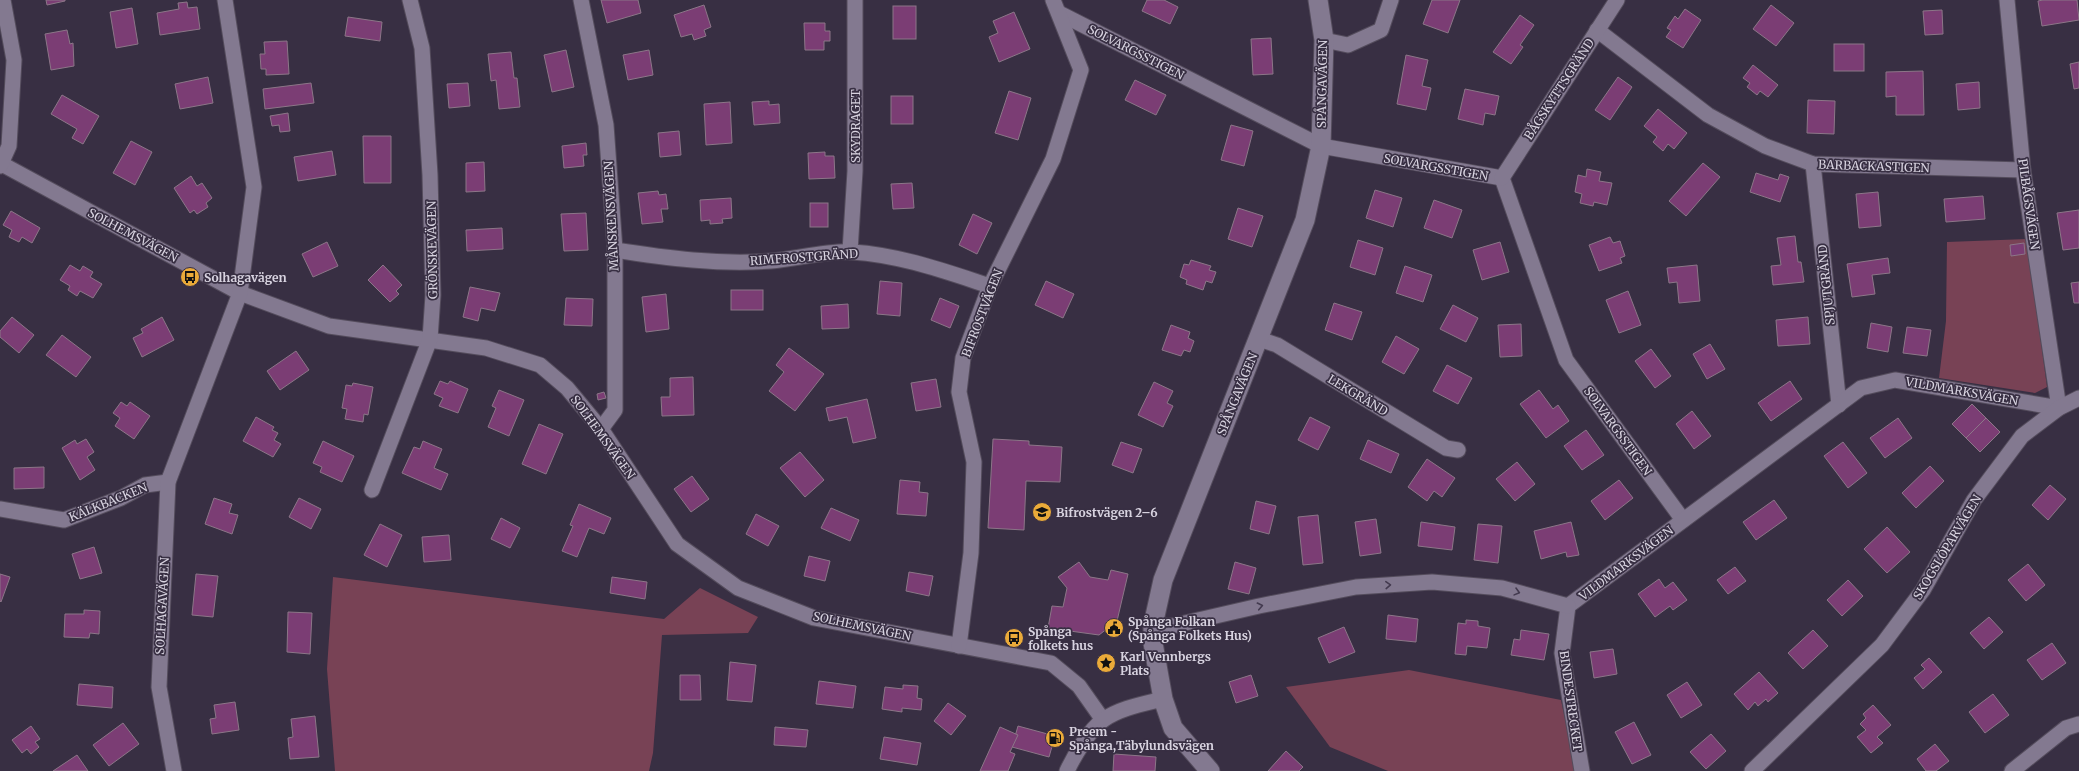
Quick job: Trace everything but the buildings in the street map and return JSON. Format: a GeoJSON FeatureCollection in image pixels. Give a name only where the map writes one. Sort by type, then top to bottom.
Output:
{"type":"FeatureCollection","features":[{"type":"Feature","properties":{"kind":"street"},"geometry":{"type":"LineString","coordinates":[[1,164],[9,146],[14,60],[3,0]]}},
{"type":"Feature","properties":{"kind":"street","name":"SOLHAGAVÄGEN"},"geometry":{"type":"LineString","coordinates":[[174,771],[159,687],[168,482],[240,293],[254,187],[225,0]]}},
{"type":"Feature","properties":{"kind":"street","name":"GRÖNSKEVÄGEN"},"geometry":{"type":"LineString","coordinates":[[372,490],[430,339],[433,295],[430,175],[422,48],[410,0]]}},
{"type":"Feature","properties":{"kind":"street","name":"MÅNSKENSVÄGEN"},"geometry":{"type":"LineString","coordinates":[[581,0],[606,125],[615,250],[615,410],[601,429]]}},
{"type":"Feature","properties":{"kind":"street","name":"SKYDRAGET"},"geometry":{"type":"LineString","coordinates":[[850,251],[855,172],[855,0]]}},
{"type":"Feature","properties":{"kind":"street","name":"SPÅNGAVÄGEN"},"geometry":{"type":"LineString","coordinates":[[1210,771],[1173,728],[1162,700],[1153,643],[1153,625],[1163,580],[1305,220],[1321,146],[1324,40],[1318,0]]}},
{"type":"Feature","properties":{"kind":"street"},"geometry":{"type":"LineString","coordinates":[[1324,40],[1348,45],[1381,30],[1391,0]]}},
{"type":"Feature","properties":{"kind":"street","name":"BÅGSKYTTSGRÄND"},"geometry":{"type":"LineString","coordinates":[[1502,178],[1617,0]]}},
{"type":"Feature","properties":{"kind":"street","name":"PILBÅGSVÄGEN"},"geometry":{"type":"LineString","coordinates":[[2007,0],[2023,170],[2059,408]]}},
{"type":"Feature","properties":{"kind":"street","name":"SOLVARGSSTIGEN"},"geometry":{"type":"LineString","coordinates":[[1056,7],[1321,146],[1502,178],[1566,360],[1683,520]]}},
{"type":"Feature","properties":{"kind":"street","name":"BIFROSTVÄGEN"},"geometry":{"type":"LineString","coordinates":[[960,646],[971,553],[974,462],[959,392],[963,358],[990,286],[1053,159],[1081,70],[1056,7]]}},
{"type":"Feature","properties":{"kind":"street","name":"BARBACKASTIGEN"},"geometry":{"type":"LineString","coordinates":[[1597,30],[1708,115],[1765,146],[1814,164],[2023,170]]}},
{"type":"Feature","properties":{"kind":"street","name":"SOLHEMSVÄGEN"},"geometry":{"type":"LineString","coordinates":[[1,164],[240,293],[329,326],[486,348],[540,365],[567,388],[601,429],[677,544],[738,588],[814,618],[1051,663],[1079,686],[1103,720]]}},
{"type":"Feature","properties":{"kind":"street","name":"SPJUTGRÄND"},"geometry":{"type":"LineString","coordinates":[[1814,164],[1839,405]]}},
{"type":"Feature","properties":{"kind":"street","name":"RIMFROSTGRÄND"},"geometry":{"type":"LineString","coordinates":[[615,250],[684,261],[770,261],[850,251],[895,257],[939,269],[990,286]]}},
{"type":"Feature","properties":{"kind":"street","name":"LEKGRÄND"},"geometry":{"type":"LineString","coordinates":[[1258,339],[1277,346],[1446,448],[1458,450]]}},
{"type":"Feature","properties":{"kind":"street","name":"VILDMARKSVÄGEN"},"geometry":{"type":"LineString","coordinates":[[1153,625],[1172,626],[1259,606],[1356,587],[1432,582],[1502,588],[1568,606],[1861,388],[1895,380],[2059,408]]}},
{"type":"Feature","properties":{"kind":"street","name":"SKOGSLÖPARVÄGEN"},"geometry":{"type":"LineString","coordinates":[[1752,771],[1882,645],[1923,590],[1974,500],[2022,436],[2059,408],[2079,398]]}},
{"type":"Feature","properties":{"kind":"street","name":"KÄLKBACKEN"},"geometry":{"type":"LineString","coordinates":[[0,509],[64,520],[120,498],[145,485],[168,482]]}},
{"type":"Feature","properties":{"kind":"street","name":"BINDESTRECKET"},"geometry":{"type":"LineString","coordinates":[[1568,606],[1562,652],[1582,771]]}},
{"type":"Feature","properties":{"kind":"street"},"geometry":{"type":"LineString","coordinates":[[1067,771],[1086,740],[1103,720],[1138,705],[1162,700]]}},
{"type":"Feature","properties":{"kind":"street"},"geometry":{"type":"LineString","coordinates":[[2012,771],[2066,728],[2079,724]]}},
{"type":"Feature","properties":{"kind":"shaded area"},"geometry":{"type":"Polygon","coordinates":[[[2027,239],[2047,387],[2035,393],[1939,378],[1946,321],[1947,242],[2027,239]]]}},
{"type":"Feature","properties":{"kind":"shaded area"},"geometry":{"type":"Polygon","coordinates":[[[333,577],[664,619],[700,588],[758,617],[748,633],[662,635],[653,753],[649,771],[335,771],[327,669],[333,577]]]}},
{"type":"Feature","properties":{"kind":"shaded area"},"geometry":{"type":"Polygon","coordinates":[[[1409,670],[1561,700],[1576,771],[1388,771],[1330,747],[1286,687],[1409,670]]]}},
{"type":"Feature","properties":{"kind":"place","name":"Solhagavägen"},"geometry":{"type":"Point","coordinates":[190,277]}},
{"type":"Feature","properties":{"kind":"place","name":"Bifrostvägen 2–6"},"geometry":{"type":"Point","coordinates":[1042,512]}},
{"type":"Feature","properties":{"kind":"place","name":"Spånga Folkan (Spånga Folkets Hus)"},"geometry":{"type":"Point","coordinates":[1114,628]}},
{"type":"Feature","properties":{"kind":"place","name":"Spånga folkets hus"},"geometry":{"type":"Point","coordinates":[1014,638]}},
{"type":"Feature","properties":{"kind":"place","name":"Karl Vennbergs Plats"},"geometry":{"type":"Point","coordinates":[1106,663]}},
{"type":"Feature","properties":{"kind":"place","name":"Preem - Spånga,Täbylundsvägen"},"geometry":{"type":"Point","coordinates":[1055,738]}}]}
